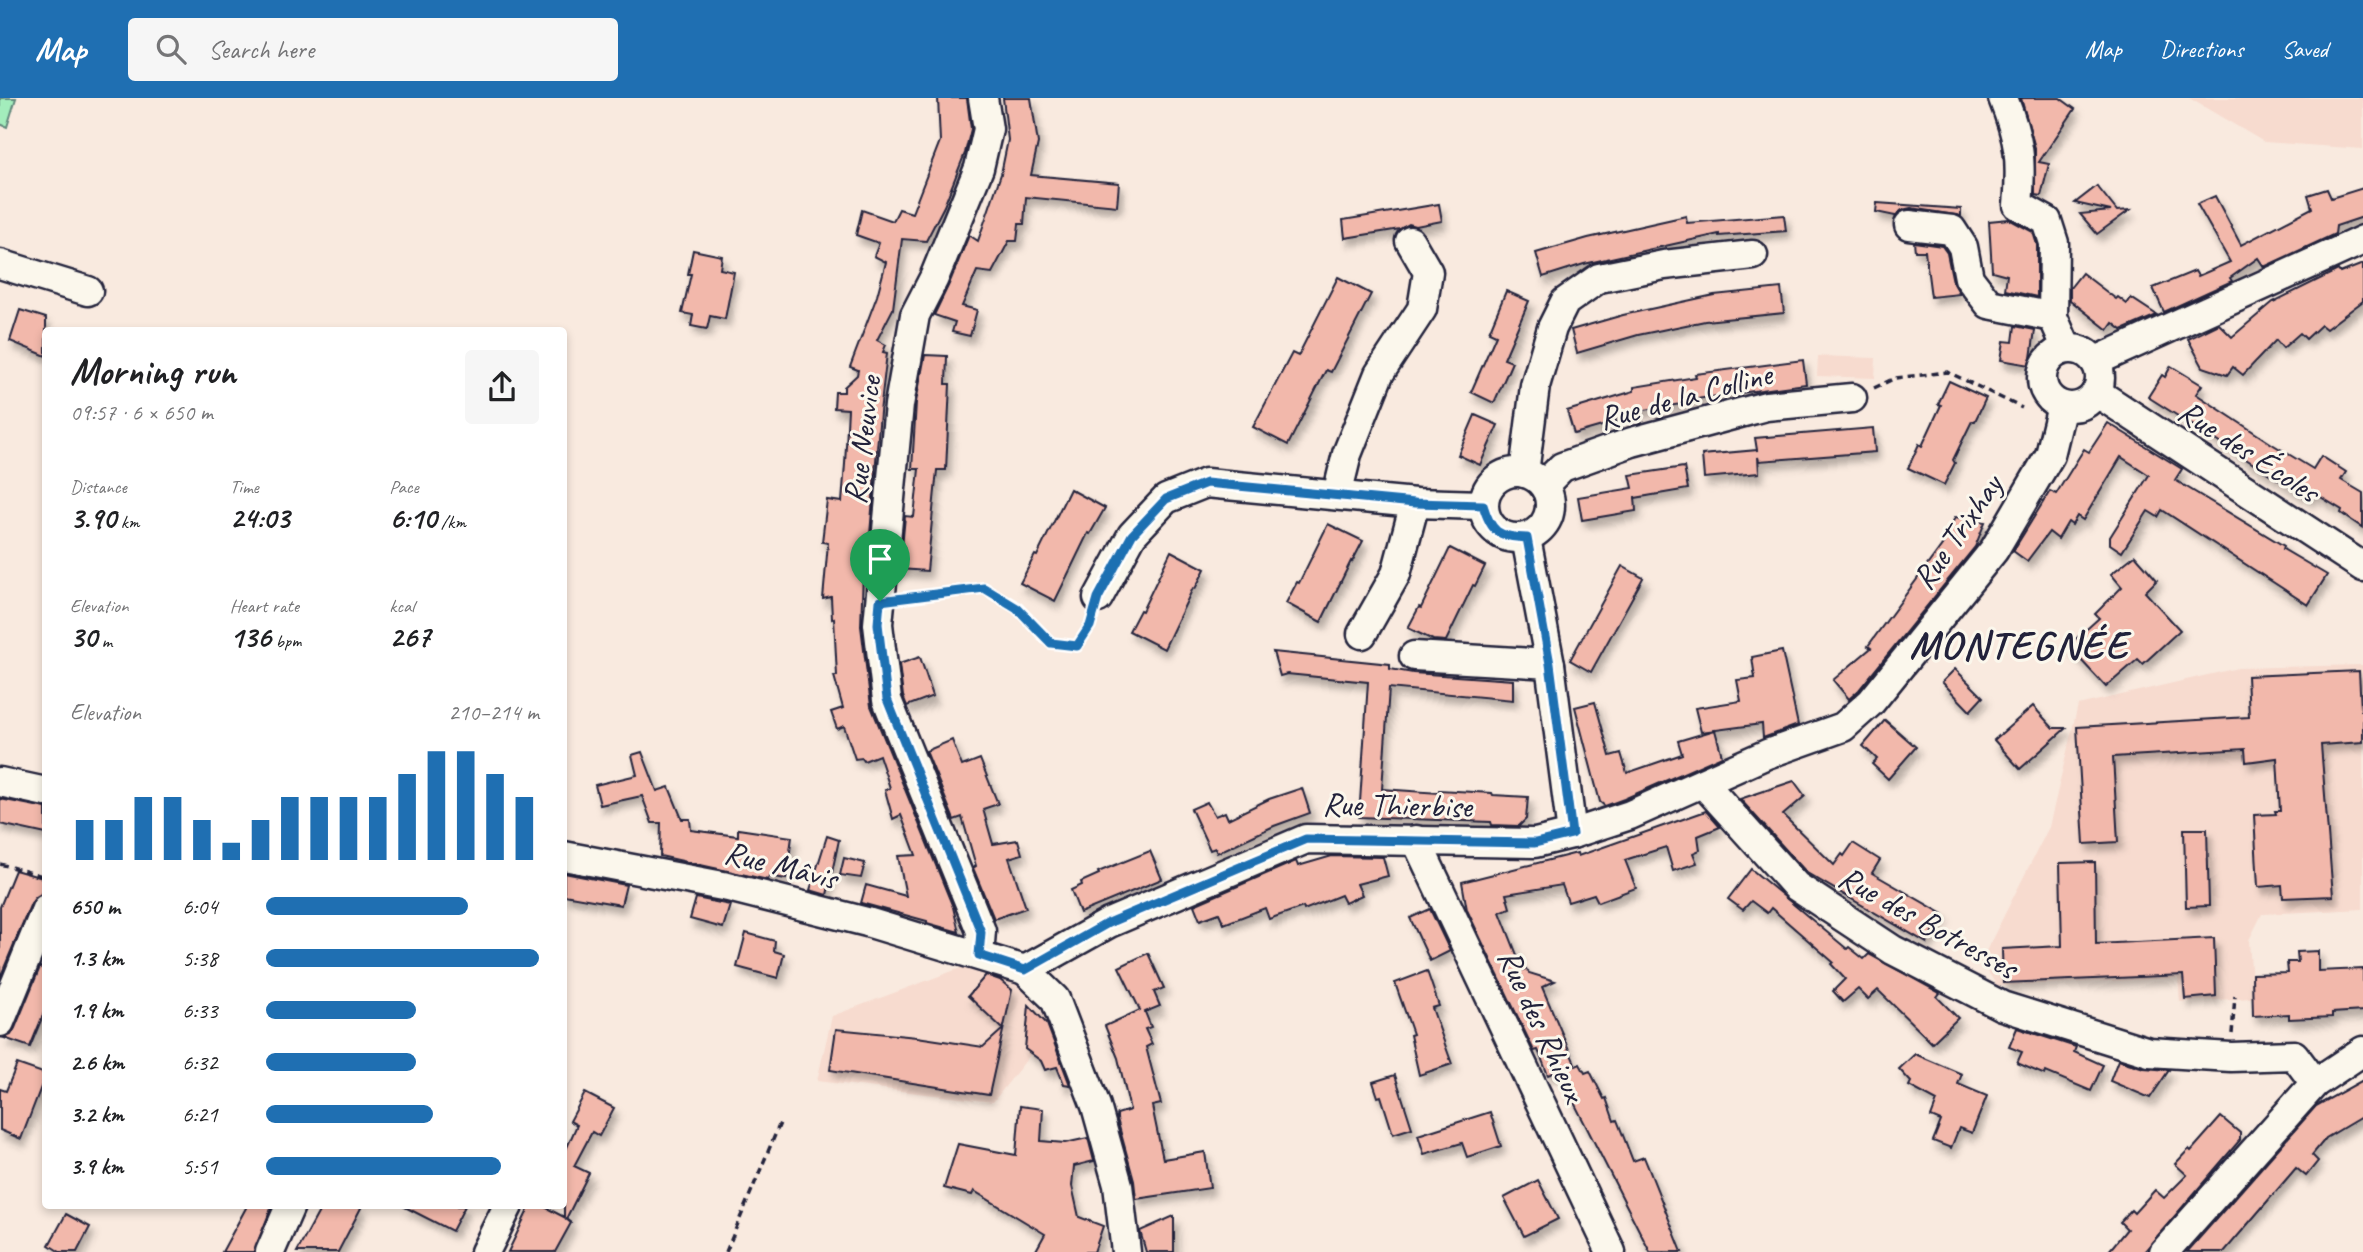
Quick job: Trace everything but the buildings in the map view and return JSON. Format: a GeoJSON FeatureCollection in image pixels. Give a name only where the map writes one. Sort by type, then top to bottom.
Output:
{"type":"FeatureCollection","features":[{"type":"Feature","properties":{"kind":"street","name":"Rue Neuvice"},"geometry":{"type":"LineString","coordinates":[[979,955],[981,932],[887,699],[878,624],[899,405],[915,316],[934,278],[979,168],[988,129],[983,98]]}},
{"type":"Feature","properties":{"kind":"street"},"geometry":{"type":"LineString","coordinates":[[2003,98],[2015,130],[2021,166],[2018,205],[2047,221],[2054,243],[2053,317],[2067,349]]}},
{"type":"Feature","properties":{"kind":"street"},"geometry":{"type":"LineString","coordinates":[[1909,225],[1952,230],[1964,247],[1969,278],[1989,304],[2053,317]]}},
{"type":"Feature","properties":{"kind":"street"},"geometry":{"type":"LineString","coordinates":[[2096,361],[2363,240]]}},
{"type":"Feature","properties":{"kind":"street"},"geometry":{"type":"LineString","coordinates":[[1337,495],[1347,454],[1380,374],[1422,309],[1428,272],[1410,241]]}},
{"type":"Feature","properties":{"kind":"street"},"geometry":{"type":"LineString","coordinates":[[1534,479],[1505,474],[1489,486],[1483,505],[1489,525],[1506,537],[1527,538],[1544,526],[1551,505],[1534,479],[1535,386],[1552,328],[1565,302],[1599,278],[1664,265],[1753,255]]}},
{"type":"Feature","properties":{"kind":"street"},"geometry":{"type":"LineString","coordinates":[[0,264],[88,291]]}},
{"type":"Feature","properties":{"kind":"street"},"geometry":{"type":"LineString","coordinates":[[2067,349],[2087,353],[2096,361],[2100,382],[2096,392],[2081,405],[2062,406],[2045,392],[2041,381],[2042,371],[2054,354],[2067,349]]}},
{"type":"Feature","properties":{"kind":"street","name":"Rue des Écoles"},"geometry":{"type":"LineString","coordinates":[[2096,392],[2363,567]]}},
{"type":"Feature","properties":{"kind":"street","name":"Rue de la Colline"},"geometry":{"type":"LineString","coordinates":[[1534,479],[1632,442],[1766,406],[1852,398]]}},
{"type":"Feature","properties":{"kind":"street","name":"Rue Trixhay"},"geometry":{"type":"LineString","coordinates":[[1703,783],[1767,754],[1843,727],[1871,702],[1994,550],[2050,455],[2062,406]]}},
{"type":"Feature","properties":{"kind":"street"},"geometry":{"type":"LineString","coordinates":[[1098,598],[1132,535],[1166,499],[1206,483],[1415,503],[1483,505]]}},
{"type":"Feature","properties":{"kind":"street"},"geometry":{"type":"LineString","coordinates":[[1362,634],[1396,575],[1415,503]]}},
{"type":"Feature","properties":{"kind":"street"},"geometry":{"type":"LineString","coordinates":[[1527,538],[1550,664],[1572,834]]}},
{"type":"Feature","properties":{"kind":"street"},"geometry":{"type":"LineString","coordinates":[[1414,656],[1550,664]]}},
{"type":"Feature","properties":{"kind":"street"},"geometry":{"type":"LineString","coordinates":[[0,782],[42,791]]}},
{"type":"Feature","properties":{"kind":"street","name":"Rue Thierbise"},"geometry":{"type":"LineString","coordinates":[[1025,970],[1108,923],[1306,839],[1535,843],[1630,815],[1703,783]]}},
{"type":"Feature","properties":{"kind":"street","name":"Rue des Botresses"},"geometry":{"type":"LineString","coordinates":[[1703,783],[1796,886],[1905,956],[2001,1006],[2148,1052],[2231,1057],[2294,1055],[2315,1083]]}},
{"type":"Feature","properties":{"kind":"street","name":"Rue des Rhieux"},"geometry":{"type":"LineString","coordinates":[[1416,839],[1603,1248]]}},
{"type":"Feature","properties":{"kind":"street","name":"Rue Mâvis"},"geometry":{"type":"LineString","coordinates":[[567,857],[728,887],[867,922],[979,955]]}},
{"type":"Feature","properties":{"kind":"street"},"geometry":{"type":"LineString","coordinates":[[0,1022],[42,919]]}},
{"type":"Feature","properties":{"kind":"street"},"geometry":{"type":"LineString","coordinates":[[979,955],[1025,970],[1055,999],[1096,1106],[1118,1185],[1126,1252]]}},
{"type":"Feature","properties":{"kind":"street"},"geometry":{"type":"LineString","coordinates":[[2164,1252],[2315,1083],[2363,1051]]}},
{"type":"Feature","properties":{"kind":"street"},"geometry":{"type":"LineString","coordinates":[[270,1252],[289,1209]]}},
{"type":"Feature","properties":{"kind":"street"},"geometry":{"type":"LineString","coordinates":[[485,1252],[506,1209]]}},
{"type":"Feature","properties":{"kind":"path"},"geometry":{"type":"LineString","coordinates":[[1852,398],[1895,378],[1948,372],[2022,408]]}},
{"type":"Feature","properties":{"kind":"path"},"geometry":{"type":"LineString","coordinates":[[880,601],[984,588],[1017,608],[1051,643],[1077,646],[1090,626],[1098,598]]}},
{"type":"Feature","properties":{"kind":"path"},"geometry":{"type":"LineString","coordinates":[[0,864],[42,876]]}},
{"type":"Feature","properties":{"kind":"path"},"geometry":{"type":"LineString","coordinates":[[2231,1057],[2235,996]]}},
{"type":"Feature","properties":{"kind":"path"},"geometry":{"type":"LineString","coordinates":[[726,1252],[780,1123]]}},
{"type":"Feature","properties":{"kind":"shaded area"},"geometry":{"type":"Polygon","coordinates":[[[2189,98],[2363,98],[2363,149],[2264,142],[2189,98]]]}},
{"type":"Feature","properties":{"kind":"shaded area"},"geometry":{"type":"Polygon","coordinates":[[[1818,356],[1876,358],[1875,378],[1817,376],[1818,356]]]}},
{"type":"Feature","properties":{"kind":"shaded area"},"geometry":{"type":"Polygon","coordinates":[[[2363,665],[2363,909],[2262,914],[2249,940],[2253,998],[2180,1002],[2178,978],[1997,986],[1981,961],[2049,827],[2078,705],[2238,668],[2363,665]]]}},
{"type":"Feature","properties":{"kind":"shaded area"},"geometry":{"type":"Polygon","coordinates":[[[966,966],[1012,972],[1053,1026],[993,1102],[817,1081],[832,1016],[966,966]]]}},
{"type":"Feature","properties":{"kind":"green space"},"geometry":{"type":"Polygon","coordinates":[[[0,98],[16,98],[7,127],[0,124],[0,98]]]}},
{"type":"Feature","properties":{"kind":"district","name":"MONTEGNÉE"},"geometry":{"type":"Point","coordinates":[2019,645]}},
{"type":"Feature","properties":{"kind":"route"},"geometry":{"type":"LineString","coordinates":[[1206,483],[1415,503],[1483,505],[1489,525],[1506,537],[1527,538],[1550,664],[1572,834],[1535,843],[1306,839],[1108,923],[1025,970],[979,955],[981,932],[887,699],[878,624],[880,601],[984,588],[1017,608],[1051,643],[1077,646],[1090,626],[1098,598],[1132,535],[1166,499],[1206,483]]}}]}
